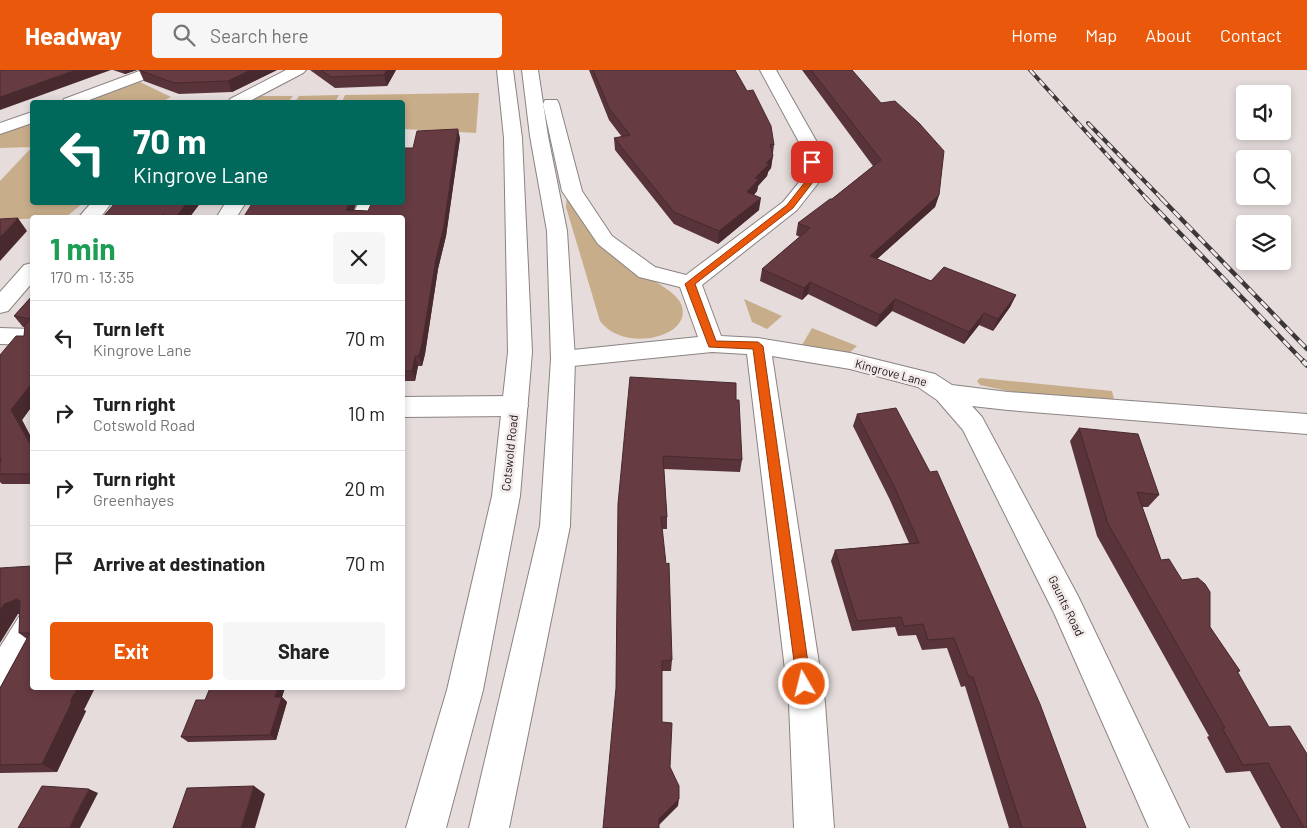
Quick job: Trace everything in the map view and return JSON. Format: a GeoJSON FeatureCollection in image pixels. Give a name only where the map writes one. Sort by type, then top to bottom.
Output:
{"type":"FeatureCollection","features":[{"type":"Feature","properties":{"kind":"street"},"geometry":{"type":"LineString","coordinates":[[75,100],[156,70]]}},
{"type":"Feature","properties":{"kind":"street"},"geometry":{"type":"LineString","coordinates":[[240,100],[298,70]]}},
{"type":"Feature","properties":{"kind":"street","name":"Cotswold Road"},"geometry":{"type":"LineString","coordinates":[[426,828],[465,690],[506,496],[520,352],[518,228],[505,70]]}},
{"type":"Feature","properties":{"kind":"street"},"geometry":{"type":"LineString","coordinates":[[490,828],[555,526],[564,358],[557,231],[539,136],[530,70]]}},
{"type":"Feature","properties":{"kind":"street"},"geometry":{"type":"LineString","coordinates":[[690,284],[790,206],[809,182],[812,162],[809,144],[768,70]]}},
{"type":"Feature","properties":{"kind":"street"},"geometry":{"type":"LineString","coordinates":[[551,104],[572,191],[605,240],[648,272],[690,284]]}},
{"type":"Feature","properties":{"kind":"street"},"geometry":{"type":"LineString","coordinates":[[0,129],[30,118]]}},
{"type":"Feature","properties":{"kind":"street"},"geometry":{"type":"LineString","coordinates":[[91,215],[101,205]]}},
{"type":"Feature","properties":{"kind":"street"},"geometry":{"type":"LineString","coordinates":[[0,306],[30,272]]}},
{"type":"Feature","properties":{"kind":"street"},"geometry":{"type":"LineString","coordinates":[[690,284],[712,344]]}},
{"type":"Feature","properties":{"kind":"street"},"geometry":{"type":"LineString","coordinates":[[0,336],[30,337]]}},
{"type":"Feature","properties":{"kind":"street","name":"Kingrove Lane"},"geometry":{"type":"LineString","coordinates":[[564,358],[712,344],[758,346],[850,361],[926,380],[946,393],[1008,401],[1307,424]]}},
{"type":"Feature","properties":{"kind":"street"},"geometry":{"type":"LineString","coordinates":[[758,346],[807,703],[814,828]]}},
{"type":"Feature","properties":{"kind":"street","name":"Gaunts Road"},"geometry":{"type":"LineString","coordinates":[[946,393],[973,424],[1067,606],[1169,828]]}},
{"type":"Feature","properties":{"kind":"street"},"geometry":{"type":"LineString","coordinates":[[405,407],[515,406]]}},
{"type":"Feature","properties":{"kind":"street"},"geometry":{"type":"LineString","coordinates":[[1,672],[30,629]]}},
{"type":"Feature","properties":{"kind":"shaded area"},"geometry":{"type":"Polygon","coordinates":[[[140,82],[171,97],[165,100],[90,100],[140,82]]]}},
{"type":"Feature","properties":{"kind":"shaded area"},"geometry":{"type":"Polygon","coordinates":[[[479,93],[476,133],[405,129],[405,100],[343,100],[345,95],[479,93]]]}},
{"type":"Feature","properties":{"kind":"shaded area"},"geometry":{"type":"Polygon","coordinates":[[[339,95],[336,100],[296,100],[299,96],[339,95]]]}},
{"type":"Feature","properties":{"kind":"shaded area"},"geometry":{"type":"Polygon","coordinates":[[[261,96],[293,96],[290,100],[253,100],[261,96]]]}},
{"type":"Feature","properties":{"kind":"shaded area"},"geometry":{"type":"Polygon","coordinates":[[[30,123],[30,147],[0,148],[0,134],[30,123]]]}},
{"type":"Feature","properties":{"kind":"shaded area"},"geometry":{"type":"Polygon","coordinates":[[[30,149],[30,205],[81,205],[68,215],[30,215],[30,219],[0,220],[0,181],[30,149]]]}},
{"type":"Feature","properties":{"kind":"shaded area"},"geometry":{"type":"Polygon","coordinates":[[[567,194],[592,229],[609,248],[679,300],[683,316],[678,325],[668,333],[640,339],[625,337],[611,331],[600,321],[566,207],[567,194]]]}},
{"type":"Feature","properties":{"kind":"shaded area"},"geometry":{"type":"Polygon","coordinates":[[[744,299],[782,316],[767,329],[752,322],[744,299]]]}},
{"type":"Feature","properties":{"kind":"shaded area"},"geometry":{"type":"Polygon","coordinates":[[[812,328],[857,346],[849,353],[802,345],[812,328]]]}},
{"type":"Feature","properties":{"kind":"shaded area"},"geometry":{"type":"Polygon","coordinates":[[[980,378],[1112,391],[1115,403],[1013,392],[980,385],[977,381],[980,378]]]}},
{"type":"Feature","properties":{"kind":"building"},"geometry":{"type":"Polygon","coordinates":[[[0,70],[75,70],[0,97],[0,70]]]}},
{"type":"Feature","properties":{"kind":"building"},"geometry":{"type":"Polygon","coordinates":[[[139,70],[251,70],[228,81],[174,83],[139,70]]]}},
{"type":"Feature","properties":{"kind":"building"},"geometry":{"type":"Polygon","coordinates":[[[321,70],[387,70],[384,75],[331,77],[321,70]]]}},
{"type":"Feature","properties":{"kind":"building"},"geometry":{"type":"Polygon","coordinates":[[[593,70],[735,70],[747,91],[753,90],[771,126],[774,145],[770,144],[773,156],[766,163],[769,164],[755,178],[759,179],[747,192],[761,198],[719,231],[674,212],[614,138],[630,135],[609,108],[593,70]]]}},
{"type":"Feature","properties":{"kind":"building"},"geometry":{"type":"Polygon","coordinates":[[[811,70],[852,70],[881,103],[895,101],[919,123],[944,151],[939,195],[870,256],[931,281],[944,267],[1016,295],[998,319],[984,313],[969,332],[895,299],[880,315],[810,282],[804,288],[762,269],[810,228],[798,223],[881,160],[811,70]]]}},
{"type":"Feature","properties":{"kind":"building"},"geometry":{"type":"Polygon","coordinates":[[[458,129],[444,226],[436,259],[422,344],[419,356],[415,356],[412,371],[405,371],[405,215],[245,215],[251,205],[348,205],[346,210],[368,211],[371,205],[405,205],[405,148],[413,148],[417,131],[458,129]]]}},
{"type":"Feature","properties":{"kind":"building"},"geometry":{"type":"Polygon","coordinates":[[[113,205],[186,205],[177,215],[105,215],[113,205]]]}},
{"type":"Feature","properties":{"kind":"building"},"geometry":{"type":"Polygon","coordinates":[[[18,218],[0,237],[0,219],[18,218]]]}},
{"type":"Feature","properties":{"kind":"building"},"geometry":{"type":"Polygon","coordinates":[[[30,298],[30,319],[14,316],[30,298]]]}},
{"type":"Feature","properties":{"kind":"building"},"geometry":{"type":"Polygon","coordinates":[[[30,319],[30,386],[11,410],[30,443],[30,474],[0,474],[0,462],[2,460],[0,460],[0,355],[16,336],[24,336],[25,325],[30,319]]]}},
{"type":"Feature","properties":{"kind":"building"},"geometry":{"type":"Polygon","coordinates":[[[630,377],[736,383],[736,400],[739,400],[742,460],[663,456],[667,517],[661,517],[666,564],[669,563],[672,660],[662,661],[662,722],[672,723],[670,767],[679,786],[679,799],[659,819],[659,828],[603,828],[616,688],[618,504],[630,377]]]}},
{"type":"Feature","properties":{"kind":"building"},"geometry":{"type":"Polygon","coordinates":[[[896,408],[930,472],[937,471],[1040,704],[1086,828],[1022,828],[973,677],[969,677],[954,638],[928,640],[923,624],[904,626],[901,617],[857,621],[835,550],[919,543],[895,488],[857,414],[896,408]]]}},
{"type":"Feature","properties":{"kind":"building"},"geometry":{"type":"Polygon","coordinates":[[[1079,428],[1138,434],[1159,495],[1137,492],[1161,560],[1169,559],[1182,580],[1198,578],[1205,584],[1210,592],[1210,627],[1240,671],[1237,671],[1269,727],[1290,726],[1307,754],[1307,828],[1304,828],[1268,763],[1243,765],[1222,728],[1225,728],[1108,524],[1079,428]]]}},
{"type":"Feature","properties":{"kind":"building"},"geometry":{"type":"Polygon","coordinates":[[[30,566],[30,633],[19,633],[20,601],[17,599],[4,604],[0,610],[0,568],[30,566]]]}},
{"type":"Feature","properties":{"kind":"building"},"geometry":{"type":"Polygon","coordinates":[[[30,633],[30,690],[76,690],[42,764],[0,765],[0,688],[30,633]]]}},
{"type":"Feature","properties":{"kind":"building"},"geometry":{"type":"Polygon","coordinates":[[[209,690],[277,690],[275,697],[282,697],[270,735],[181,737],[196,700],[205,700],[209,690]]]}},
{"type":"Feature","properties":{"kind":"building"},"geometry":{"type":"Polygon","coordinates":[[[42,786],[89,789],[69,828],[18,828],[42,786]]]}},
{"type":"Feature","properties":{"kind":"building"},"geometry":{"type":"Polygon","coordinates":[[[254,786],[241,828],[173,828],[187,788],[254,786]]]}},
{"type":"Feature","properties":{"kind":"railway"},"geometry":{"type":"LineString","coordinates":[[1030,70],[1147,199]]}},
{"type":"Feature","properties":{"kind":"railway"},"geometry":{"type":"LineString","coordinates":[[1088,123],[1162,199]]}},
{"type":"Feature","properties":{"kind":"railway"},"geometry":{"type":"LineString","coordinates":[[1146,198],[1304,362]]}},
{"type":"Feature","properties":{"kind":"railway"},"geometry":{"type":"LineString","coordinates":[[1161,198],[1307,349]]}},
{"type":"Feature","properties":{"kind":"railway"},"geometry":{"type":"LineString","coordinates":[[1304,362],[1307,365]]}},
{"type":"Feature","properties":{"kind":"route"},"geometry":{"type":"LineString","coordinates":[[804,684],[758,346],[712,344],[690,284],[790,206],[809,182],[812,162]]}}]}
